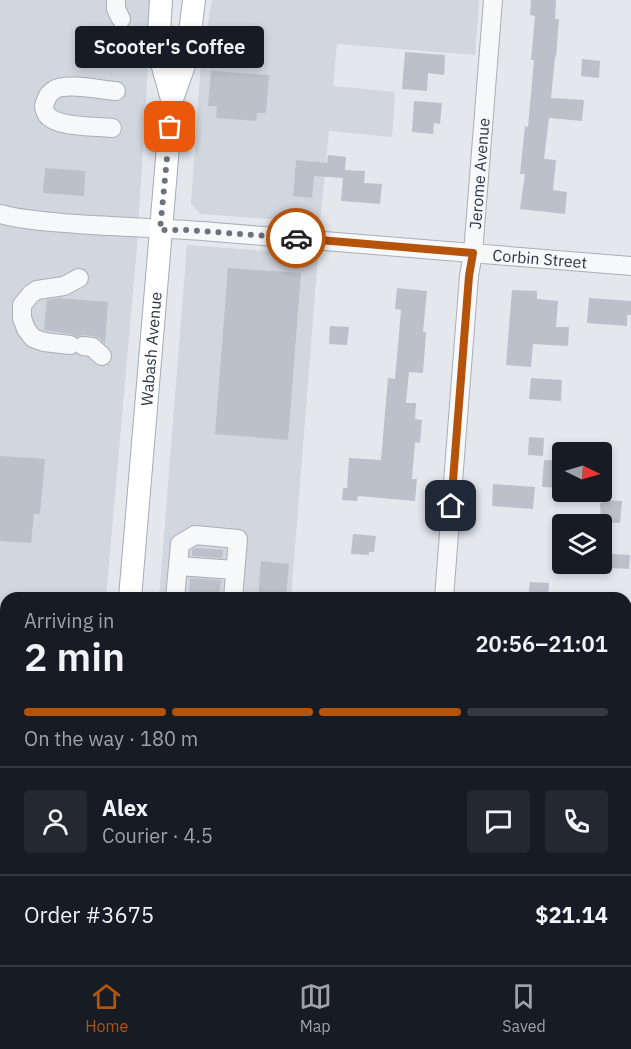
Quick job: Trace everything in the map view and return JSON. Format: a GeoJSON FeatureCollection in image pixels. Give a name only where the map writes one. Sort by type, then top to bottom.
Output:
{"type":"FeatureCollection","features":[{"type":"Feature","properties":{"kind":"main road","name":"Wabash Avenue"},"geometry":{"type":"LineString","coordinates":[[161,0],[158,49],[172,99]]}},
{"type":"Feature","properties":{"kind":"main road","name":"Wabash Avenue"},"geometry":{"type":"LineString","coordinates":[[130,592],[172,99],[187,57],[194,0]]}},
{"type":"Feature","properties":{"kind":"street"},"geometry":{"type":"LineString","coordinates":[[116,0],[116,9],[121,19]]}},
{"type":"Feature","properties":{"kind":"street","name":"Jerome Avenue"},"geometry":{"type":"LineString","coordinates":[[444,592],[493,0]]}},
{"type":"Feature","properties":{"kind":"street"},"geometry":{"type":"LineString","coordinates":[[112,128],[63,124],[53,120],[47,114],[44,106],[47,96],[55,89],[65,87],[116,91]]}},
{"type":"Feature","properties":{"kind":"street","name":"Corbin Street"},"geometry":{"type":"LineString","coordinates":[[0,214],[54,222],[202,231],[631,266]]}},
{"type":"Feature","properties":{"kind":"street"},"geometry":{"type":"LineString","coordinates":[[79,278],[64,286],[37,290],[22,305],[22,318],[33,338],[44,342],[92,347],[102,356]]}},
{"type":"Feature","properties":{"kind":"street"},"geometry":{"type":"LineString","coordinates":[[176,592],[180,544],[195,536],[238,539],[233,592]]}},
{"type":"Feature","properties":{"kind":"street"},"geometry":{"type":"LineString","coordinates":[[178,566],[235,570]]}},
{"type":"Feature","properties":{"kind":"shaded area"},"geometry":{"type":"Polygon","coordinates":[[[0,0],[152,0],[137,246],[107,592],[0,592],[0,0]]]}},
{"type":"Feature","properties":{"kind":"shaded area"},"geometry":{"type":"Polygon","coordinates":[[[212,0],[479,0],[475,55],[337,44],[333,86],[395,92],[392,137],[329,131],[320,223],[201,214],[191,204],[201,62],[212,0]]]}},
{"type":"Feature","properties":{"kind":"shaded area"},"geometry":{"type":"Polygon","coordinates":[[[187,245],[318,255],[291,592],[159,592],[187,245]]]}},
{"type":"Feature","properties":{"kind":"building"},"geometry":{"type":"Polygon","coordinates":[[[531,0],[556,0],[555,19],[559,19],[551,98],[584,100],[582,121],[549,118],[544,159],[556,160],[553,190],[567,192],[565,214],[520,209],[525,174],[520,174],[525,126],[528,127],[534,60],[531,60],[535,16],[530,15],[531,0]]]}},
{"type":"Feature","properties":{"kind":"building"},"geometry":{"type":"Polygon","coordinates":[[[405,52],[445,55],[444,75],[428,73],[427,91],[402,89],[405,52]]]}},
{"type":"Feature","properties":{"kind":"building"},"geometry":{"type":"Polygon","coordinates":[[[582,59],[600,61],[599,78],[581,76],[582,59]]]}},
{"type":"Feature","properties":{"kind":"building"},"geometry":{"type":"Polygon","coordinates":[[[211,71],[269,75],[266,113],[257,113],[256,121],[216,118],[217,106],[208,106],[211,71]]]}},
{"type":"Feature","properties":{"kind":"building"},"geometry":{"type":"Polygon","coordinates":[[[414,101],[442,103],[440,124],[434,123],[433,134],[412,132],[414,101]]]}},
{"type":"Feature","properties":{"kind":"building"},"geometry":{"type":"Polygon","coordinates":[[[328,155],[346,157],[345,170],[365,171],[364,183],[382,184],[380,204],[341,201],[343,178],[314,176],[312,198],[293,196],[296,160],[327,163],[328,155]]]}},
{"type":"Feature","properties":{"kind":"building"},"geometry":{"type":"Polygon","coordinates":[[[45,168],[85,171],[84,196],[43,193],[45,168]]]}},
{"type":"Feature","properties":{"kind":"building"},"geometry":{"type":"Polygon","coordinates":[[[228,268],[301,273],[288,440],[215,434],[228,268]]]}},
{"type":"Feature","properties":{"kind":"building"},"geometry":{"type":"Polygon","coordinates":[[[397,288],[427,291],[423,332],[426,332],[423,373],[409,372],[406,403],[416,403],[415,419],[422,420],[420,443],[415,442],[412,479],[417,479],[415,501],[358,496],[357,501],[342,500],[343,488],[347,488],[349,458],[381,460],[388,378],[395,379],[401,310],[395,309],[397,288]]]}},
{"type":"Feature","properties":{"kind":"building"},"geometry":{"type":"Polygon","coordinates":[[[512,290],[537,291],[537,299],[558,301],[556,327],[569,327],[568,346],[533,344],[531,367],[506,365],[512,290]]]}},
{"type":"Feature","properties":{"kind":"building"},"geometry":{"type":"Polygon","coordinates":[[[58,298],[108,302],[105,344],[93,336],[77,337],[44,330],[47,300],[58,298]]]}},
{"type":"Feature","properties":{"kind":"building"},"geometry":{"type":"Polygon","coordinates":[[[589,298],[631,301],[631,315],[627,315],[627,326],[587,323],[589,298]]]}},
{"type":"Feature","properties":{"kind":"building"},"geometry":{"type":"Polygon","coordinates":[[[330,326],[349,327],[347,345],[329,344],[330,326]]]}},
{"type":"Feature","properties":{"kind":"building"},"geometry":{"type":"Polygon","coordinates":[[[531,378],[562,380],[561,401],[529,399],[531,378]]]}},
{"type":"Feature","properties":{"kind":"building"},"geometry":{"type":"Polygon","coordinates":[[[529,437],[544,438],[543,456],[528,455],[529,437]]]}},
{"type":"Feature","properties":{"kind":"building"},"geometry":{"type":"Polygon","coordinates":[[[0,456],[45,459],[40,514],[34,514],[31,543],[0,541],[0,456]]]}},
{"type":"Feature","properties":{"kind":"building"},"geometry":{"type":"Polygon","coordinates":[[[544,460],[552,460],[552,488],[542,487],[544,460]]]}},
{"type":"Feature","properties":{"kind":"building"},"geometry":{"type":"Polygon","coordinates":[[[493,484],[535,487],[533,509],[492,506],[493,484]]]}},
{"type":"Feature","properties":{"kind":"building"},"geometry":{"type":"Polygon","coordinates":[[[622,501],[620,523],[612,523],[612,514],[601,514],[600,503],[622,501]]]}},
{"type":"Feature","properties":{"kind":"building"},"geometry":{"type":"Polygon","coordinates":[[[353,534],[376,536],[374,552],[369,552],[369,555],[351,554],[353,534]]]}},
{"type":"Feature","properties":{"kind":"building"},"geometry":{"type":"Polygon","coordinates":[[[195,548],[223,550],[222,558],[192,556],[192,550],[195,548]]]}},
{"type":"Feature","properties":{"kind":"building"},"geometry":{"type":"Polygon","coordinates":[[[612,554],[630,555],[629,569],[612,568],[612,554]]]}},
{"type":"Feature","properties":{"kind":"building"},"geometry":{"type":"Polygon","coordinates":[[[261,561],[289,564],[287,592],[258,592],[261,561]]]}},
{"type":"Feature","properties":{"kind":"building"},"geometry":{"type":"Polygon","coordinates":[[[190,578],[221,580],[220,592],[189,592],[190,578]]]}},
{"type":"Feature","properties":{"kind":"building"},"geometry":{"type":"Polygon","coordinates":[[[530,582],[549,583],[548,592],[529,592],[530,582]]]}},
{"type":"Feature","properties":{"kind":"way so far"},"geometry":{"type":"LineString","coordinates":[[170,127],[160,230],[296,238]]}},
{"type":"Feature","properties":{"kind":"place","name":"Scooter's Coffee"},"geometry":{"type":"Point","coordinates":[170,127]}},
{"type":"Feature","properties":{"kind":"route"},"geometry":{"type":"LineString","coordinates":[[296,238],[473,253],[469,276],[451,506]]}}]}
